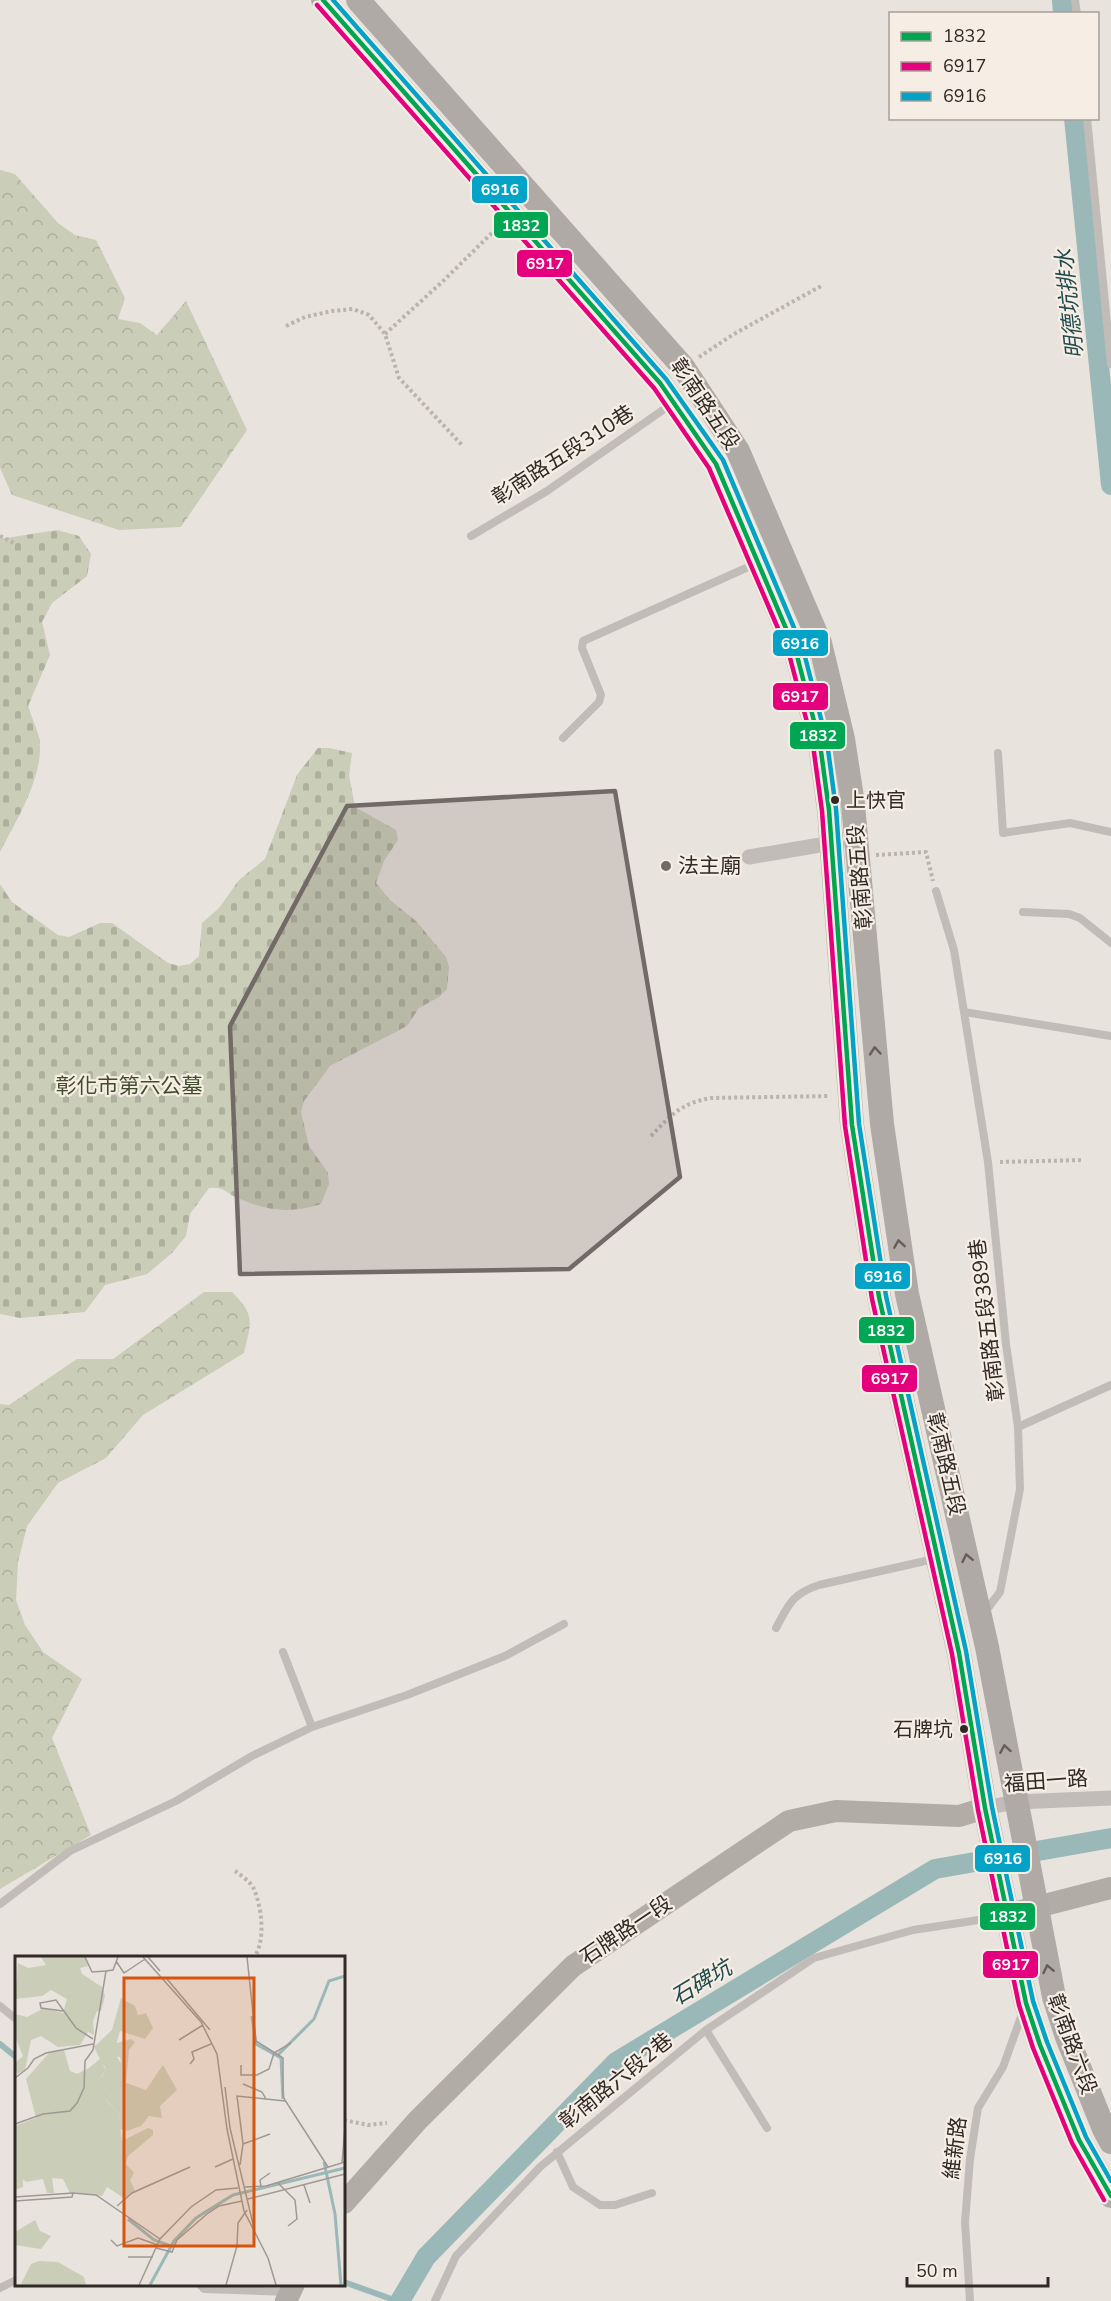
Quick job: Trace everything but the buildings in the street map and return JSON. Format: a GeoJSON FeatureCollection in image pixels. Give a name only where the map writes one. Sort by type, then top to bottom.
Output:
{"type":"FeatureCollection","features":[{"type":"Feature","properties":{"kind":"main road","name":"彰南路五段"},"geometry":{"type":"LineString","coordinates":[[322,0],[660,383],[716,464],[796,652],[820,744],[832,843],[852,1125],[879,1297],[959,1653],[990,1833]]}},
{"type":"Feature","properties":{"kind":"main road","name":"彰南路五段"},"geometry":{"type":"LineString","coordinates":[[358,0],[683,367],[738,451],[820,643],[843,739],[860,856],[882,1124],[904,1273],[981,1618],[1020,1827]]}},
{"type":"Feature","properties":{"kind":"main road","name":"彰南路六段"},"geometry":{"type":"LineString","coordinates":[[1020,1827],[1054,1997],[1067,2037],[1111,2142]]}},
{"type":"Feature","properties":{"kind":"main road","name":"彰南路六段"},"geometry":{"type":"LineString","coordinates":[[990,1833],[1026,2003],[1040,2045],[1079,2140],[1111,2196]]}},
{"type":"Feature","properties":{"kind":"street"},"geometry":{"type":"LineString","coordinates":[[749,856],[832,843],[860,856]]}},
{"type":"Feature","properties":{"kind":"street","name":"福田一路"},"geometry":{"type":"LineString","coordinates":[[985,1808],[1015,1802],[1111,1798]]}},
{"type":"Feature","properties":{"kind":"street","name":"石牌路一段"},"geometry":{"type":"LineString","coordinates":[[345,2202],[417,2120],[573,1966],[789,1821],[836,1811],[960,1816],[985,1808]]}},
{"type":"Feature","properties":{"kind":"street"},"geometry":{"type":"LineString","coordinates":[[1006,1916],[1111,1888]]}},
{"type":"Feature","properties":{"kind":"lane"},"geometry":{"type":"LineString","coordinates":[[1087,120],[1111,364]]}},
{"type":"Feature","properties":{"kind":"lane","name":"彰南路五段310巷"},"geometry":{"type":"LineString","coordinates":[[471,536],[547,491],[674,403]]}},
{"type":"Feature","properties":{"kind":"lane"},"geometry":{"type":"LineString","coordinates":[[563,738],[599,702],[602,694],[582,648],[583,640],[759,563]]}},
{"type":"Feature","properties":{"kind":"lane"},"geometry":{"type":"LineString","coordinates":[[998,753],[1003,833],[1070,823],[1111,832]]}},
{"type":"Feature","properties":{"kind":"lane","name":"彰南路五段389巷"},"geometry":{"type":"LineString","coordinates":[[936,891],[954,950],[988,1162],[1006,1344],[1018,1427],[1020,1489],[1000,1592],[981,1618]]}},
{"type":"Feature","properties":{"kind":"lane"},"geometry":{"type":"LineString","coordinates":[[1023,912],[1069,914],[1080,918],[1111,943]]}},
{"type":"Feature","properties":{"kind":"lane"},"geometry":{"type":"LineString","coordinates":[[964,1012],[1111,1036]]}},
{"type":"Feature","properties":{"kind":"lane"},"geometry":{"type":"LineString","coordinates":[[1018,1427],[1111,1385]]}},
{"type":"Feature","properties":{"kind":"lane"},"geometry":{"type":"LineString","coordinates":[[776,1628],[793,1598],[802,1590],[937,1558]]}},
{"type":"Feature","properties":{"kind":"lane"},"geometry":{"type":"LineString","coordinates":[[0,1904],[70,1851],[176,1801],[252,1756],[312,1727],[407,1695],[505,1656],[564,1624]]}},
{"type":"Feature","properties":{"kind":"lane"},"geometry":{"type":"LineString","coordinates":[[283,1652],[312,1727]]}},
{"type":"Feature","properties":{"kind":"lane","name":"彰南路六段2巷"},"geometry":{"type":"LineString","coordinates":[[435,2301],[456,2256],[540,2167],[706,2030],[814,1958],[913,1930],[1006,1916]]}},
{"type":"Feature","properties":{"kind":"lane"},"geometry":{"type":"LineString","coordinates":[[1026,2003],[1054,1997]]}},
{"type":"Feature","properties":{"kind":"lane","name":"維新路"},"geometry":{"type":"LineString","coordinates":[[970,2301],[965,2222],[970,2159],[978,2108],[1003,2067],[1026,2003]]}},
{"type":"Feature","properties":{"kind":"lane"},"geometry":{"type":"LineString","coordinates":[[0,2006],[15,2018]]}},
{"type":"Feature","properties":{"kind":"lane"},"geometry":{"type":"LineString","coordinates":[[706,2030],[767,2128]]}},
{"type":"Feature","properties":{"kind":"lane"},"geometry":{"type":"LineString","coordinates":[[557,2152],[573,2187],[600,2205],[615,2205],[652,2193]]}},
{"type":"Feature","properties":{"kind":"lane"},"geometry":{"type":"LineString","coordinates":[[0,2288],[15,2280]]}},
{"type":"Feature","properties":{"kind":"lane"},"geometry":{"type":"LineString","coordinates":[[201,2286],[204,2289],[290,2292]]}},
{"type":"Feature","properties":{"kind":"path"},"geometry":{"type":"LineString","coordinates":[[385,334],[511,214]]}},
{"type":"Feature","properties":{"kind":"path"},"geometry":{"type":"LineString","coordinates":[[683,367],[734,334],[823,285]]}},
{"type":"Feature","properties":{"kind":"path"},"geometry":{"type":"LineString","coordinates":[[286,326],[305,317],[332,311],[353,309],[369,315],[385,334],[399,378],[462,445]]}},
{"type":"Feature","properties":{"kind":"path"},"geometry":{"type":"LineString","coordinates":[[0,536],[14,543]]}},
{"type":"Feature","properties":{"kind":"path"},"geometry":{"type":"LineString","coordinates":[[860,856],[926,852],[936,891]]}},
{"type":"Feature","properties":{"kind":"path"},"geometry":{"type":"LineString","coordinates":[[651,1136],[677,1109],[697,1100],[850,1095]]}},
{"type":"Feature","properties":{"kind":"path"},"geometry":{"type":"LineString","coordinates":[[988,1162],[1084,1160]]}},
{"type":"Feature","properties":{"kind":"path"},"geometry":{"type":"LineString","coordinates":[[235,1870],[252,1886],[261,1915],[260,1949],[255,1956]]}},
{"type":"Feature","properties":{"kind":"path"},"geometry":{"type":"LineString","coordinates":[[345,2120],[368,2125],[417,2120]]}},
{"type":"Feature","properties":{"kind":"highlighted area"},"geometry":{"type":"Polygon","coordinates":[[[615,791],[680,1177],[569,1269],[240,1274],[230,1026],[347,806],[615,791]]]}},
{"type":"Feature","properties":{"kind":"green space"},"geometry":{"type":"Polygon","coordinates":[[[0,170],[15,174],[58,223],[75,235],[96,240],[125,298],[118,319],[140,323],[157,335],[186,301],[247,430],[181,527],[119,530],[12,495],[0,468],[0,170]]]}},
{"type":"Feature","properties":{"kind":"green space"},"geometry":{"type":"Polygon","coordinates":[[[57,530],[79,536],[91,554],[87,576],[52,603],[42,622],[50,655],[28,706],[39,737],[38,766],[28,796],[0,852],[0,539],[57,530]]]}},
{"type":"Feature","properties":{"kind":"green space","name":"彰化市第六公墓"},"geometry":{"type":"Polygon","coordinates":[[[318,748],[352,753],[349,775],[355,807],[396,830],[398,840],[384,861],[376,883],[390,900],[416,921],[446,957],[449,967],[447,989],[439,997],[419,1008],[407,1026],[330,1066],[304,1101],[301,1112],[309,1146],[328,1173],[329,1184],[321,1204],[299,1209],[279,1210],[259,1206],[222,1189],[209,1188],[190,1214],[186,1236],[172,1253],[147,1274],[105,1285],[85,1312],[20,1318],[0,1314],[0,884],[12,902],[58,935],[69,937],[100,923],[112,923],[168,963],[179,966],[190,964],[199,956],[202,923],[219,908],[239,880],[265,859],[297,775],[318,748]]]}},
{"type":"Feature","properties":{"kind":"green space"},"geometry":{"type":"Polygon","coordinates":[[[204,1292],[232,1292],[245,1307],[250,1326],[244,1353],[143,1415],[106,1458],[58,1483],[27,1526],[18,1562],[16,1600],[25,1625],[43,1652],[82,1679],[52,1738],[91,1835],[0,1889],[0,1404],[9,1405],[77,1359],[113,1359],[204,1292]]]}},
{"type":"Feature","properties":{"kind":"waterway","name":"明德坑排水"},"geometry":{"type":"LineString","coordinates":[[1062,0],[1063,12]]}},
{"type":"Feature","properties":{"kind":"waterway","name":"明德坑排水"},"geometry":{"type":"LineString","coordinates":[[1074,120],[1111,485]]}},
{"type":"Feature","properties":{"kind":"waterway","name":"石碑坑"},"geometry":{"type":"LineString","coordinates":[[400,2301],[426,2257],[616,2062],[935,1869],[1111,1838]]}},
{"type":"Feature","properties":{"kind":"waterway"},"geometry":{"type":"LineString","coordinates":[[0,2044],[15,2056]]}},
{"type":"Feature","properties":{"kind":"waterway"},"geometry":{"type":"LineString","coordinates":[[345,2282],[397,2301]]}},
{"type":"Feature","properties":{"kind":"transit line","name":"1832"},"geometry":{"type":"LineString","coordinates":[[323,0],[660,383],[716,464],[796,652],[820,744],[829,810],[852,1125],[879,1297],[959,1653],[985,1808],[1026,2003],[1040,2045],[1079,2140],[1111,2196]]}},
{"type":"Feature","properties":{"kind":"transit line","name":"6916"},"geometry":{"type":"LineString","coordinates":[[333,0],[666,379],[723,460],[803,649],[827,742],[836,809],[859,1124],[886,1296],[966,1651],[992,1807],[1033,2001],[1047,2042],[1086,2137],[1111,2181]]}},
{"type":"Feature","properties":{"kind":"transit line","name":"6917"},"geometry":{"type":"LineString","coordinates":[[317,5],[654,388],[709,468],[789,654],[813,745],[822,811],[845,1126],[872,1299],[952,1654],[978,1810],[1019,2005],[1033,2048],[1072,2143],[1104,2200]]}},
{"type":"Feature","properties":{"kind":"place","name":"上快官"},"geometry":{"type":"Point","coordinates":[835,800]}},
{"type":"Feature","properties":{"kind":"place","name":"法主廟"},"geometry":{"type":"Point","coordinates":[666,866]}},
{"type":"Feature","properties":{"kind":"place","name":"石牌坑"},"geometry":{"type":"Point","coordinates":[964,1729]}}]}
